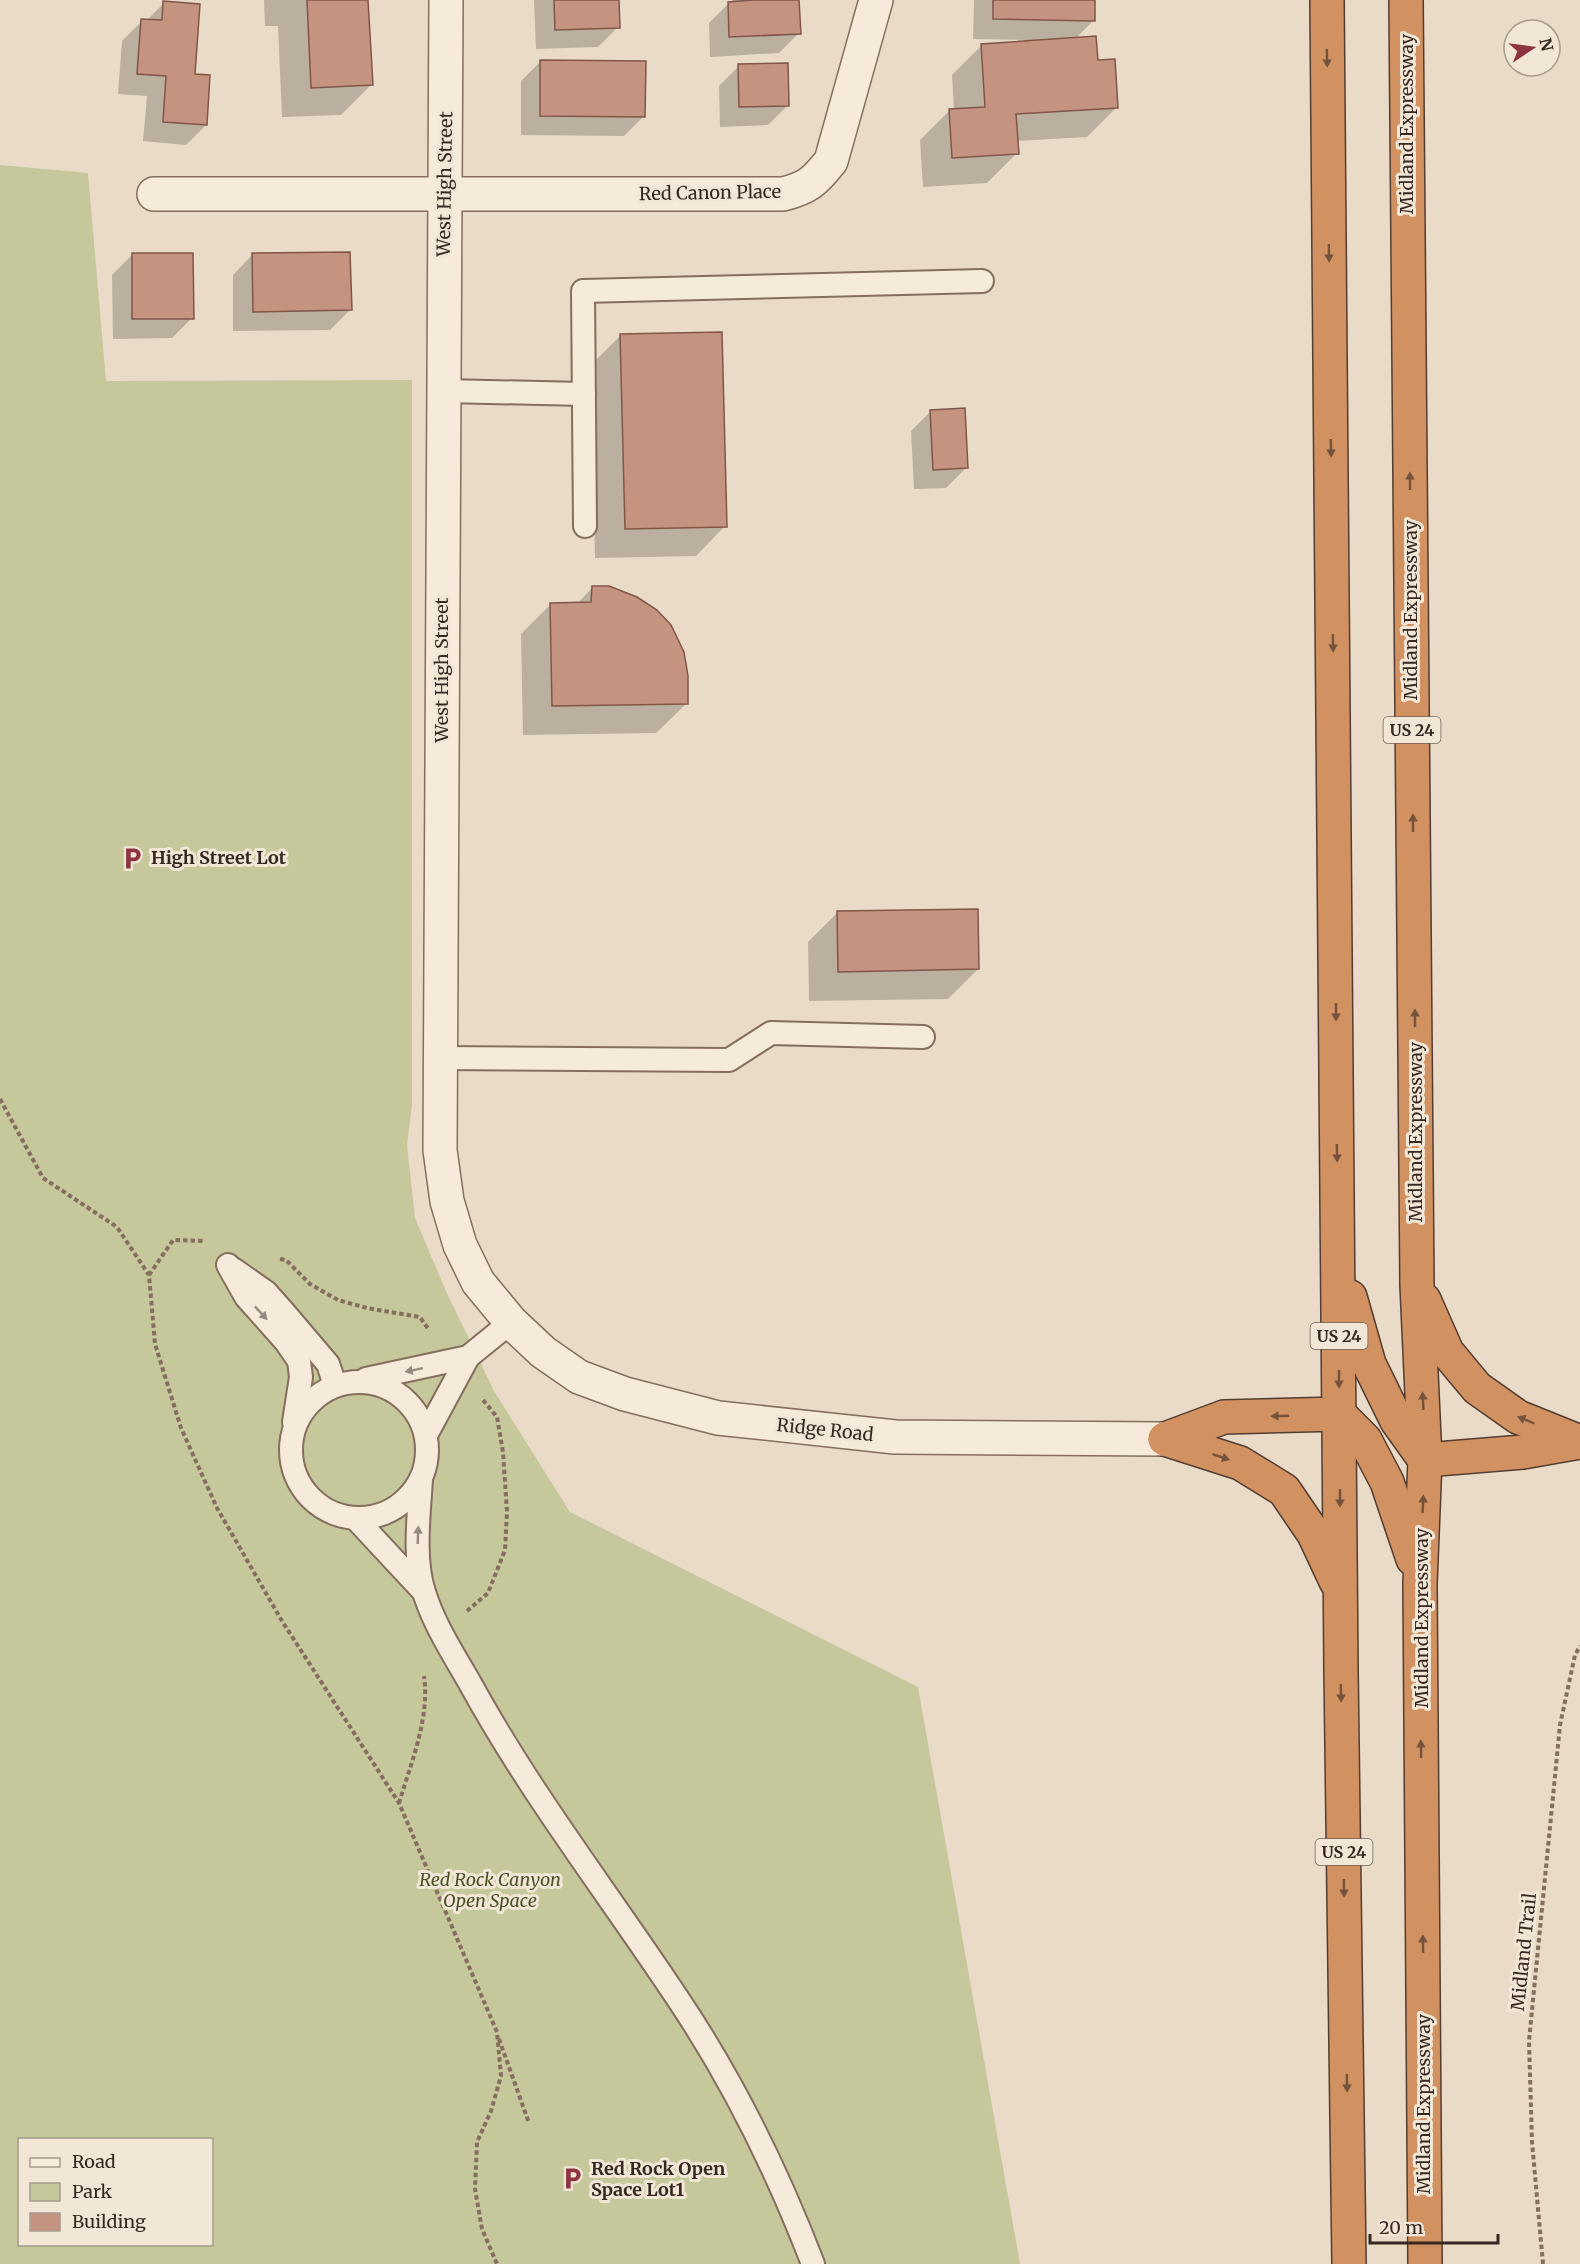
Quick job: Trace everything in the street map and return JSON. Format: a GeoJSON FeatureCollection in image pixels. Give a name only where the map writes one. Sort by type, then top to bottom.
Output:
{"type":"FeatureCollection","features":[{"type":"Feature","properties":{"kind":"highway","name":"US 24"},"geometry":{"type":"LineString","coordinates":[[1327,0],[1349,2264]]}},
{"type":"Feature","properties":{"kind":"highway","name":"Midland Expressway"},"geometry":{"type":"LineString","coordinates":[[1406,0],[1417,1285],[1425,1460],[1420,1584],[1425,2264]]}},
{"type":"Feature","properties":{"kind":"highway"},"geometry":{"type":"LineString","coordinates":[[1339,1257],[1369,1364],[1397,1421],[1425,1460],[1523,1452],[1580,1442]]}},
{"type":"Feature","properties":{"kind":"highway"},"geometry":{"type":"LineString","coordinates":[[1417,1285],[1447,1352],[1478,1388],[1518,1417],[1580,1442]]}},
{"type":"Feature","properties":{"kind":"highway"},"geometry":{"type":"LineString","coordinates":[[1165,1439],[1224,1417],[1339,1414],[1365,1440],[1388,1482],[1420,1584]]}},
{"type":"Feature","properties":{"kind":"highway"},"geometry":{"type":"LineString","coordinates":[[1165,1439],[1240,1463],[1284,1490],[1314,1534],[1341,1592]]}},
{"type":"Feature","properties":{"kind":"street","name":"West High Street"},"geometry":{"type":"LineString","coordinates":[[446,0],[440,1150],[447,1201],[460,1245],[478,1282],[511,1322]]}},
{"type":"Feature","properties":{"kind":"street","name":"Red Canon Place"},"geometry":{"type":"LineString","coordinates":[[154,194],[783,194],[802,189],[819,176],[831,160],[876,0]]}},
{"type":"Feature","properties":{"kind":"street","name":"Ridge Road"},"geometry":{"type":"LineString","coordinates":[[511,1322],[543,1352],[579,1377],[625,1394],[718,1418],[895,1437],[1165,1439]]}},
{"type":"Feature","properties":{"kind":"lane"},"geometry":{"type":"LineString","coordinates":[[585,526],[583,291],[982,281]]}},
{"type":"Feature","properties":{"kind":"lane"},"geometry":{"type":"LineString","coordinates":[[444,391],[585,394]]}},
{"type":"Feature","properties":{"kind":"lane"},"geometry":{"type":"LineString","coordinates":[[440,1058],[729,1060],[771,1033],[923,1037]]}},
{"type":"Feature","properties":{"kind":"lane"},"geometry":{"type":"LineString","coordinates":[[335,1385],[328,1364],[283,1311],[266,1292],[228,1265],[246,1297],[286,1342],[298,1361],[301,1377],[291,1457],[300,1484],[315,1502],[327,1510],[354,1518],[378,1516],[396,1508],[410,1496],[421,1479]]}},
{"type":"Feature","properties":{"kind":"lane"},"geometry":{"type":"LineString","coordinates":[[426,1435],[468,1357],[511,1322]]}},
{"type":"Feature","properties":{"kind":"lane"},"geometry":{"type":"LineString","coordinates":[[292,1438],[302,1412],[323,1391],[335,1385],[468,1357]]}},
{"type":"Feature","properties":{"kind":"lane"},"geometry":{"type":"LineString","coordinates":[[359,1381],[390,1388],[406,1399],[421,1420],[426,1435],[427,1459],[421,1479],[417,1542],[423,1591],[439,1627],[529,1784],[681,2003],[728,2081],[813,2264]]}},
{"type":"Feature","properties":{"kind":"lane"},"geometry":{"type":"LineString","coordinates":[[354,1518],[423,1591]]}},
{"type":"Feature","properties":{"kind":"path"},"geometry":{"type":"LineString","coordinates":[[0,1099],[43,1178],[117,1227],[149,1275],[155,1344],[181,1428],[217,1508],[282,1621],[399,1803],[497,2032],[528,2123]]}},
{"type":"Feature","properties":{"kind":"path","name":"Midland Trail"},"geometry":{"type":"LineString","coordinates":[[1543,2264],[1532,2142],[1529,2041],[1560,1725],[1575,1655],[1580,1646]]}},
{"type":"Feature","properties":{"kind":"path"},"geometry":{"type":"LineString","coordinates":[[497,2032],[501,2076],[491,2111],[477,2142],[475,2189],[482,2229],[497,2264]]}},
{"type":"Feature","properties":{"kind":"green space","name":"Red Rock Canyon Open Space"},"geometry":{"type":"Polygon","coordinates":[[[0,165],[88,173],[106,381],[412,380],[412,1105],[407,1146],[415,1218],[446,1291],[494,1391],[570,1512],[918,1687],[1020,2264],[0,2264],[0,165]]]}},
{"type":"Feature","properties":{"kind":"building"},"geometry":{"type":"Polygon","coordinates":[[[307,0],[368,0],[373,85],[311,88],[307,0]]]}},
{"type":"Feature","properties":{"kind":"building"},"geometry":{"type":"Polygon","coordinates":[[[554,0],[619,0],[620,28],[555,30],[554,0]]]}},
{"type":"Feature","properties":{"kind":"building"},"geometry":{"type":"Polygon","coordinates":[[[799,0],[801,34],[729,37],[728,2],[799,0]]]}},
{"type":"Feature","properties":{"kind":"building"},"geometry":{"type":"Polygon","coordinates":[[[993,0],[1095,0],[1095,21],[993,19],[993,0]]]}},
{"type":"Feature","properties":{"kind":"building"},"geometry":{"type":"Polygon","coordinates":[[[163,1],[200,4],[195,74],[210,75],[207,125],[163,122],[166,76],[137,74],[141,19],[162,20],[163,1]]]}},
{"type":"Feature","properties":{"kind":"building"},"geometry":{"type":"Polygon","coordinates":[[[1096,36],[1098,60],[1115,59],[1118,108],[1016,114],[1019,154],[952,158],[949,109],[985,107],[981,44],[1096,36]]]}},
{"type":"Feature","properties":{"kind":"building"},"geometry":{"type":"Polygon","coordinates":[[[540,60],[646,61],[645,117],[540,116],[540,60]]]}},
{"type":"Feature","properties":{"kind":"building"},"geometry":{"type":"Polygon","coordinates":[[[788,63],[789,106],[739,107],[738,64],[788,63]]]}},
{"type":"Feature","properties":{"kind":"building"},"geometry":{"type":"Polygon","coordinates":[[[350,252],[352,310],[253,312],[252,253],[350,252]]]}},
{"type":"Feature","properties":{"kind":"building"},"geometry":{"type":"Polygon","coordinates":[[[132,253],[193,253],[194,319],[132,319],[132,253]]]}},
{"type":"Feature","properties":{"kind":"building"},"geometry":{"type":"Polygon","coordinates":[[[722,332],[727,527],[625,529],[620,334],[722,332]]]}},
{"type":"Feature","properties":{"kind":"building"},"geometry":{"type":"Polygon","coordinates":[[[965,408],[968,468],[933,470],[930,410],[965,408]]]}},
{"type":"Feature","properties":{"kind":"building"},"geometry":{"type":"Polygon","coordinates":[[[592,586],[609,586],[637,597],[657,610],[671,625],[684,652],[688,676],[688,704],[552,706],[550,603],[591,602],[592,586]]]}},
{"type":"Feature","properties":{"kind":"building"},"geometry":{"type":"Polygon","coordinates":[[[978,909],[979,969],[838,972],[837,911],[978,909]]]}},
{"type":"Feature","properties":{"kind":"place","name":"High Street Lot"},"geometry":{"type":"Point","coordinates":[133,858]}},
{"type":"Feature","properties":{"kind":"place","name":"Red Rock Open Space Lot1"},"geometry":{"type":"Point","coordinates":[573,2179]}}]}
